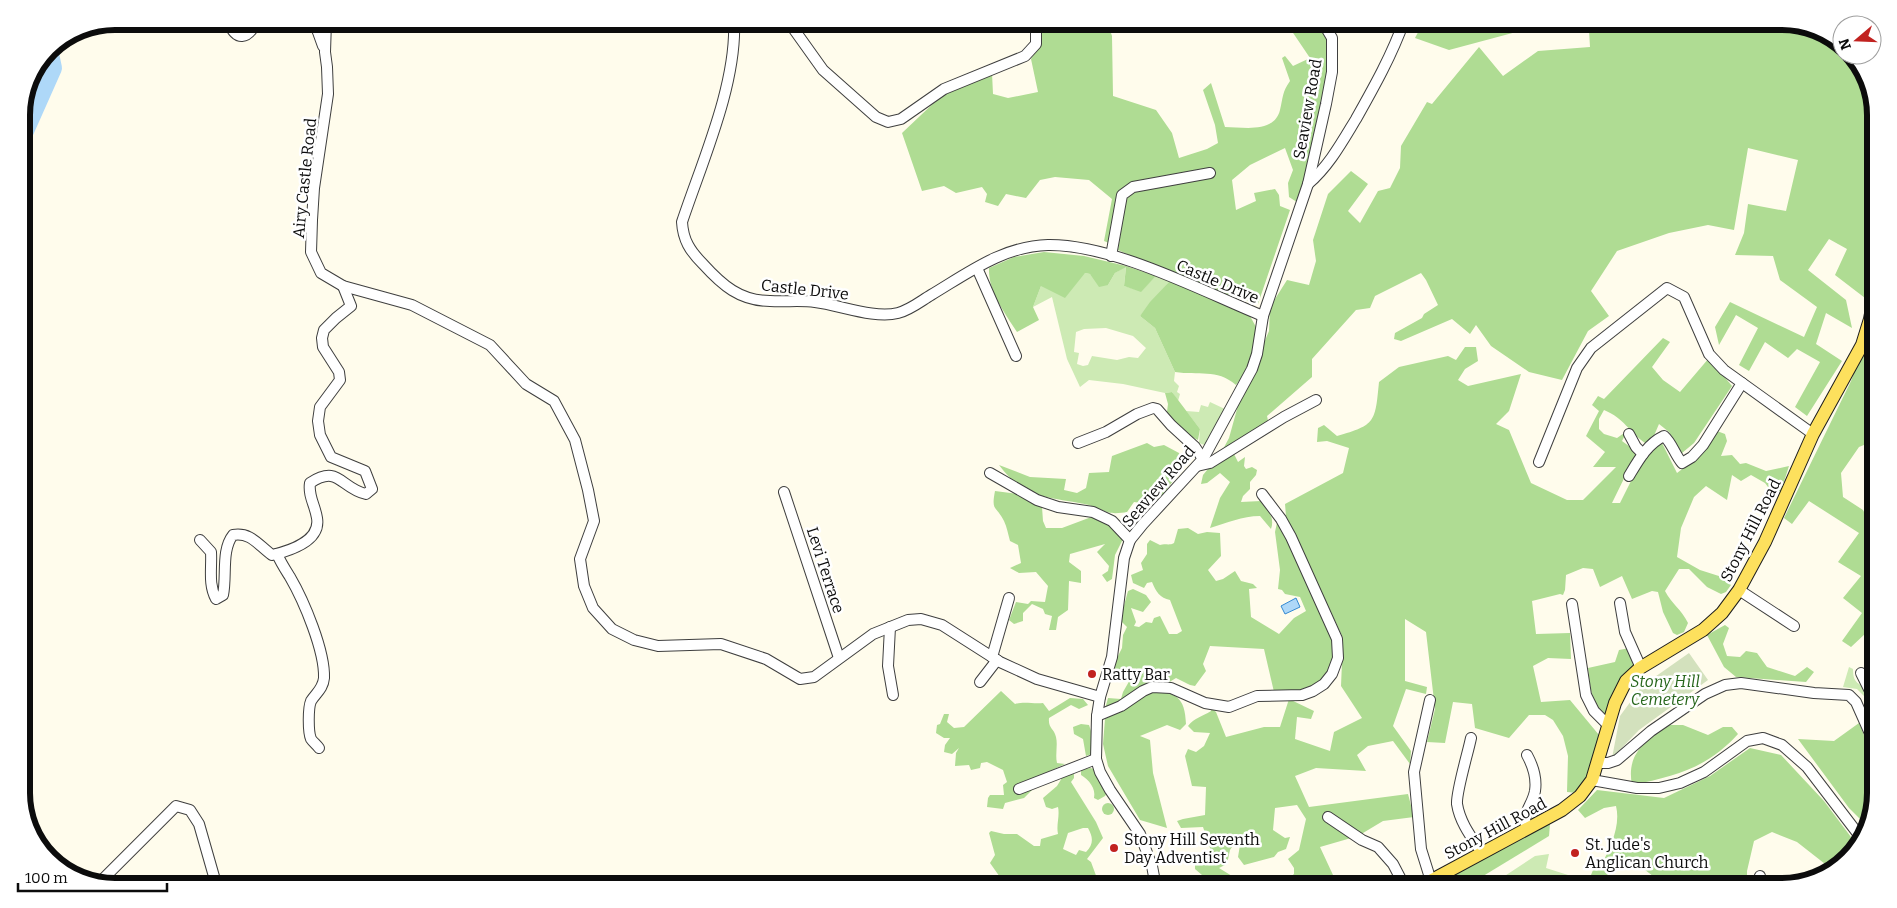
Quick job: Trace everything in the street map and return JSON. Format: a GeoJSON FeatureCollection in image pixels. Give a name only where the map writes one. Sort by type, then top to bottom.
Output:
{"type":"FeatureCollection","features":[{"type":"Feature","properties":{"kind":"main road","name":"Stony Hill Road"},"geometry":{"type":"LineString","coordinates":[[1436,878],[1562,810],[1580,796],[1592,780],[1615,703],[1626,681],[1641,668],[1703,630],[1722,612],[1739,590],[1765,542],[1813,434],[1862,345],[1867,329]]}},
{"type":"Feature","properties":{"kind":"street"},"geometry":{"type":"LineString","coordinates":[[231,30],[236,36],[242,36],[250,33],[252,30]]}},
{"type":"Feature","properties":{"kind":"street"},"geometry":{"type":"LineString","coordinates":[[317,30],[325,52]]}},
{"type":"Feature","properties":{"kind":"street","name":"Airy Castle Road"},"geometry":{"type":"LineString","coordinates":[[326,30],[328,94],[314,188],[312,252],[321,274],[343,286],[412,305],[490,345],[526,384],[554,401],[575,440],[594,521],[580,559],[584,586],[593,608],[612,630],[634,640],[658,646],[721,644],[766,660],[800,680],[814,677],[873,634],[908,620],[921,619],[942,624],[994,658],[1037,679],[1100,696]]}},
{"type":"Feature","properties":{"kind":"street","name":"Castle Drive"},"geometry":{"type":"LineString","coordinates":[[734,30],[735,40],[723,102],[682,222],[682,233],[690,251],[721,283],[738,295],[767,302],[814,302],[879,314],[898,313],[913,306],[985,262],[1006,252],[1048,245],[1088,250],[1111,256],[1161,274],[1262,316]]}},
{"type":"Feature","properties":{"kind":"street"},"geometry":{"type":"LineString","coordinates":[[794,30],[823,70],[876,117],[888,122],[901,119],[944,89],[1025,56],[1036,44],[1036,30]]}},
{"type":"Feature","properties":{"kind":"street","name":"Seaview Road"},"geometry":{"type":"LineString","coordinates":[[1154,878],[1152,866],[1140,834],[1110,790],[1100,772],[1096,759],[1097,716],[1100,696],[1112,657],[1124,558],[1130,540],[1180,482],[1200,462],[1217,435],[1238,392],[1252,370],[1257,354],[1262,316],[1308,184],[1332,72],[1332,38],[1327,30]]}},
{"type":"Feature","properties":{"kind":"street"},"geometry":{"type":"LineString","coordinates":[[1308,184],[1319,175],[1345,137],[1372,91],[1400,30]]}},
{"type":"Feature","properties":{"kind":"street"},"geometry":{"type":"LineString","coordinates":[[1111,256],[1122,196],[1127,190],[1133,187],[1210,172]]}},
{"type":"Feature","properties":{"kind":"street"},"geometry":{"type":"LineString","coordinates":[[977,268],[1016,356]]}},
{"type":"Feature","properties":{"kind":"street"},"geometry":{"type":"LineString","coordinates":[[200,540],[211,552],[210,579],[212,592],[216,599],[223,595],[226,582],[228,542],[233,535],[243,534],[272,555],[277,554],[295,548],[316,531],[318,519],[309,492],[310,483],[322,475],[334,476],[357,492],[366,494],[372,489],[365,471],[332,457],[320,436],[318,421],[320,407],[340,380],[340,372],[323,347],[322,338],[324,330],[351,306],[343,286]]}},
{"type":"Feature","properties":{"kind":"street"},"geometry":{"type":"LineString","coordinates":[[1539,462],[1578,368],[1591,348],[1667,288],[1684,296],[1709,354],[1724,370],[1813,434]]}},
{"type":"Feature","properties":{"kind":"street"},"geometry":{"type":"LineString","coordinates":[[1628,476],[1643,454],[1658,439],[1664,436],[1668,439],[1676,457],[1682,463],[1692,457],[1703,446],[1742,383]]}},
{"type":"Feature","properties":{"kind":"street"},"geometry":{"type":"LineString","coordinates":[[1078,443],[1106,432],[1137,414],[1152,408],[1157,409],[1195,447],[1200,462],[1210,463],[1284,417],[1316,400]]}},
{"type":"Feature","properties":{"kind":"street"},"geometry":{"type":"LineString","coordinates":[[1629,434],[1636,447],[1643,454]]}},
{"type":"Feature","properties":{"kind":"street"},"geometry":{"type":"LineString","coordinates":[[990,473],[1037,500],[1058,507],[1093,512],[1112,521],[1130,540]]}},
{"type":"Feature","properties":{"kind":"street","name":"Levi Terrace"},"geometry":{"type":"LineString","coordinates":[[784,492],[839,658]]}},
{"type":"Feature","properties":{"kind":"street"},"geometry":{"type":"LineString","coordinates":[[1097,716],[1122,706],[1152,687],[1171,688],[1204,703],[1228,707],[1258,696],[1302,695],[1324,684],[1332,674],[1338,658],[1337,638],[1291,537],[1281,519],[1262,494]]}},
{"type":"Feature","properties":{"kind":"street"},"geometry":{"type":"LineString","coordinates":[[277,554],[302,601],[323,660],[324,680],[321,689],[310,704],[309,721],[311,738],[319,748]]}},
{"type":"Feature","properties":{"kind":"street"},"geometry":{"type":"LineString","coordinates":[[1739,590],[1794,626]]}},
{"type":"Feature","properties":{"kind":"street"},"geometry":{"type":"LineString","coordinates":[[980,682],[994,658],[1009,598]]}},
{"type":"Feature","properties":{"kind":"street"},"geometry":{"type":"LineString","coordinates":[[1620,603],[1625,632],[1641,668]]}},
{"type":"Feature","properties":{"kind":"street"},"geometry":{"type":"LineString","coordinates":[[1572,604],[1586,695],[1594,711],[1609,726]]}},
{"type":"Feature","properties":{"kind":"street"},"geometry":{"type":"LineString","coordinates":[[890,627],[888,666],[893,695]]}},
{"type":"Feature","properties":{"kind":"street"},"geometry":{"type":"LineString","coordinates":[[1861,672],[1867,684]]}},
{"type":"Feature","properties":{"kind":"street"},"geometry":{"type":"LineString","coordinates":[[1598,763],[1608,763],[1617,760],[1651,731],[1705,694],[1725,685],[1741,684],[1814,694],[1849,695],[1856,702],[1867,726]]}},
{"type":"Feature","properties":{"kind":"street"},"geometry":{"type":"LineString","coordinates":[[1430,700],[1414,772],[1421,849],[1430,878]]}},
{"type":"Feature","properties":{"kind":"street"},"geometry":{"type":"LineString","coordinates":[[1471,738],[1457,802],[1468,834],[1482,853]]}},
{"type":"Feature","properties":{"kind":"street"},"geometry":{"type":"LineString","coordinates":[[1592,780],[1638,788],[1659,788],[1680,784],[1704,772],[1747,741],[1763,738],[1782,744],[1806,768],[1857,833]]}},
{"type":"Feature","properties":{"kind":"street"},"geometry":{"type":"LineString","coordinates":[[1527,756],[1533,767],[1535,790],[1524,820],[1527,829]]}},
{"type":"Feature","properties":{"kind":"street"},"geometry":{"type":"LineString","coordinates":[[1018,789],[1096,759]]}},
{"type":"Feature","properties":{"kind":"street"},"geometry":{"type":"LineString","coordinates":[[106,877],[117,868],[152,828],[176,806],[190,810],[199,824],[214,878]]}},
{"type":"Feature","properties":{"kind":"street"},"geometry":{"type":"LineString","coordinates":[[1328,817],[1362,840],[1378,847],[1393,864],[1400,878]]}},
{"type":"Feature","properties":{"kind":"green space"},"geometry":{"type":"Polygon","coordinates":[[[1038,30],[1110,30],[1112,36],[1113,96],[1156,110],[1172,133],[1179,158],[1207,149],[1218,143],[1215,125],[1203,90],[1211,83],[1225,127],[1257,128],[1265,126],[1277,118],[1284,92],[1290,81],[1282,58],[1285,56],[1293,66],[1310,58],[1291,30],[1325,30],[1331,58],[1300,204],[1289,197],[1288,183],[1293,170],[1285,148],[1250,165],[1232,180],[1236,210],[1256,201],[1254,193],[1275,189],[1279,195],[1280,206],[1290,210],[1258,304],[1200,286],[1118,250],[1125,207],[1117,204],[1109,243],[1104,241],[1112,199],[1089,180],[1055,177],[1040,180],[1026,198],[1006,194],[998,206],[985,202],[987,194],[982,187],[956,193],[944,186],[922,191],[902,133],[939,98],[956,87],[992,73],[993,94],[1008,98],[1038,92],[1031,59],[1040,45],[1038,30]]]}},
{"type":"Feature","properties":{"kind":"green space"},"geometry":{"type":"Polygon","coordinates":[[[1419,30],[1521,30],[1449,50],[1415,38],[1419,30]]]}},
{"type":"Feature","properties":{"kind":"green space"},"geometry":{"type":"Polygon","coordinates":[[[1589,30],[1782,30],[1799,32],[1820,39],[1832,46],[1832,65],[1851,65],[1853,68],[1862,88],[1867,109],[1867,290],[1865,298],[1835,275],[1847,249],[1829,239],[1808,270],[1846,300],[1852,328],[1826,313],[1816,344],[1842,361],[1807,416],[1795,407],[1820,362],[1797,349],[1788,358],[1765,342],[1749,371],[1739,365],[1758,328],[1736,315],[1719,345],[1715,327],[1730,302],[1804,337],[1817,307],[1780,280],[1773,256],[1735,255],[1744,233],[1748,204],[1786,211],[1798,160],[1748,148],[1734,230],[1708,225],[1669,233],[1617,251],[1591,291],[1609,316],[1588,331],[1562,380],[1529,372],[1491,346],[1476,325],[1470,334],[1452,319],[1401,341],[1394,339],[1395,333],[1422,318],[1424,314],[1438,305],[1421,273],[1375,296],[1370,308],[1356,310],[1312,359],[1312,377],[1267,416],[1269,425],[1254,434],[1234,454],[1238,462],[1245,457],[1244,466],[1246,469],[1252,467],[1257,470],[1256,475],[1250,482],[1250,489],[1243,496],[1241,502],[1261,501],[1271,517],[1271,529],[1260,516],[1241,518],[1210,528],[1220,498],[1230,482],[1220,473],[1207,483],[1201,484],[1203,475],[1221,453],[1229,438],[1239,402],[1269,331],[1270,307],[1287,280],[1309,285],[1316,261],[1313,240],[1328,194],[1351,171],[1368,184],[1348,211],[1360,223],[1378,191],[1390,188],[1400,168],[1401,146],[1427,102],[1432,104],[1479,47],[1503,76],[1538,51],[1590,47],[1589,30]]]}},
{"type":"Feature","properties":{"kind":"green space"},"geometry":{"type":"Polygon","coordinates":[[[1044,252],[1084,256],[1126,266],[1156,276],[1141,292],[1124,286],[1126,267],[1115,273],[1108,285],[1099,287],[1090,274],[1085,273],[1065,298],[1041,286],[1033,307],[1039,320],[1017,332],[994,294],[989,277],[989,268],[1014,257],[1044,252]]]}},
{"type":"Feature","properties":{"kind":"green space"},"geometry":{"type":"Polygon","coordinates":[[[1126,266],[1124,286],[1141,291],[1156,276],[1170,281],[1140,316],[1155,328],[1175,372],[1174,381],[1179,386],[1177,392],[1180,394],[1178,401],[1172,392],[1165,393],[1123,384],[1089,380],[1080,387],[1067,359],[1052,297],[1033,307],[1041,286],[1085,273],[1108,285],[1115,273],[1126,266]],[[1106,328],[1084,329],[1076,332],[1074,352],[1079,353],[1077,364],[1088,365],[1092,356],[1117,360],[1129,357],[1138,358],[1146,348],[1133,336],[1106,328]]]}},
{"type":"Feature","properties":{"kind":"green space"},"geometry":{"type":"Polygon","coordinates":[[[1170,281],[1250,316],[1256,327],[1251,364],[1236,385],[1214,374],[1175,372],[1155,328],[1140,316],[1150,302],[1170,281]]]}},
{"type":"Feature","properties":{"kind":"green space"},"geometry":{"type":"Polygon","coordinates":[[[1663,338],[1670,342],[1652,367],[1663,380],[1680,392],[1709,358],[1732,386],[1694,443],[1682,453],[1669,432],[1659,424],[1653,438],[1645,443],[1622,421],[1604,410],[1599,419],[1599,429],[1604,434],[1617,438],[1627,431],[1622,441],[1637,452],[1612,503],[1620,503],[1637,469],[1661,441],[1677,473],[1702,454],[1717,431],[1725,434],[1727,441],[1721,456],[1732,455],[1740,464],[1746,463],[1766,471],[1789,466],[1781,491],[1771,491],[1765,483],[1751,475],[1741,481],[1732,475],[1727,500],[1706,486],[1694,497],[1681,528],[1677,557],[1700,570],[1722,577],[1731,585],[1726,592],[1721,594],[1707,587],[1689,569],[1679,569],[1665,591],[1688,623],[1684,632],[1677,635],[1673,633],[1663,612],[1658,592],[1652,591],[1632,599],[1622,576],[1600,587],[1593,569],[1583,568],[1566,575],[1563,595],[1560,594],[1532,601],[1536,634],[1570,633],[1571,659],[1548,658],[1533,666],[1541,702],[1570,700],[1599,735],[1587,778],[1577,793],[1567,792],[1568,756],[1563,736],[1553,720],[1545,715],[1529,715],[1509,738],[1475,728],[1472,704],[1453,702],[1445,743],[1427,742],[1435,709],[1426,632],[1405,619],[1405,681],[1427,687],[1426,694],[1406,689],[1393,726],[1411,751],[1410,764],[1393,741],[1368,746],[1357,755],[1366,771],[1316,768],[1295,776],[1309,807],[1408,794],[1414,817],[1383,821],[1358,836],[1320,847],[1333,875],[1361,875],[1362,878],[1289,878],[1294,874],[1294,868],[1288,859],[1299,850],[1306,819],[1297,805],[1275,808],[1273,830],[1285,838],[1290,837],[1286,849],[1278,852],[1274,857],[1244,865],[1238,857],[1240,845],[1236,841],[1230,850],[1227,864],[1219,868],[1232,876],[1230,878],[1206,878],[1195,869],[1195,860],[1212,854],[1203,827],[1181,828],[1177,821],[1205,815],[1206,787],[1192,786],[1185,756],[1188,749],[1196,752],[1204,746],[1210,733],[1194,732],[1188,726],[1211,711],[1211,708],[1216,712],[1226,737],[1264,727],[1280,727],[1289,699],[1314,711],[1311,719],[1297,717],[1295,739],[1330,751],[1334,732],[1362,718],[1341,686],[1343,638],[1286,516],[1285,504],[1343,473],[1349,448],[1327,441],[1317,442],[1318,428],[1324,425],[1337,436],[1359,429],[1371,420],[1374,414],[1379,382],[1399,367],[1448,356],[1456,360],[1465,347],[1476,347],[1478,361],[1465,369],[1458,380],[1468,386],[1521,374],[1509,411],[1496,424],[1509,430],[1531,483],[1567,500],[1583,500],[1616,467],[1593,467],[1605,452],[1586,436],[1599,411],[1592,405],[1598,396],[1604,399],[1663,338]]]}},
{"type":"Feature","properties":{"kind":"green space"},"geometry":{"type":"Polygon","coordinates":[[[1867,339],[1867,444],[1859,447],[1841,473],[1843,497],[1863,510],[1867,517],[1867,634],[1851,647],[1842,641],[1862,613],[1843,598],[1861,576],[1838,562],[1859,533],[1809,501],[1792,524],[1784,518],[1851,381],[1867,339]]]}},
{"type":"Feature","properties":{"kind":"green space"},"geometry":{"type":"Polygon","coordinates":[[[1172,392],[1200,429],[1198,440],[1184,432],[1167,412],[1168,404],[1165,393],[1172,392]]]}},
{"type":"Feature","properties":{"kind":"green space"},"geometry":{"type":"Polygon","coordinates":[[[1210,402],[1227,410],[1207,446],[1199,443],[1200,429],[1186,411],[1199,412],[1201,405],[1208,407],[1210,402]]]}},
{"type":"Feature","properties":{"kind":"green space"},"geometry":{"type":"Polygon","coordinates":[[[1147,443],[1154,447],[1164,445],[1179,453],[1183,467],[1162,496],[1149,504],[1134,502],[1127,512],[1109,513],[1089,505],[1051,498],[1029,491],[1009,477],[999,465],[1030,477],[1066,479],[1064,490],[1077,493],[1086,488],[1089,473],[1109,472],[1112,456],[1147,443]]]}},
{"type":"Feature","properties":{"kind":"green space"},"geometry":{"type":"Polygon","coordinates":[[[995,491],[1019,494],[1029,502],[1042,507],[1043,521],[1046,528],[1062,528],[1094,516],[1125,535],[1115,555],[1112,579],[1107,582],[1102,575],[1108,571],[1109,566],[1097,552],[1105,544],[1070,554],[1069,562],[1081,571],[1081,583],[1069,581],[1068,610],[1058,617],[1056,630],[1049,630],[1052,616],[1045,614],[1043,609],[1032,604],[1023,613],[1023,621],[1014,624],[1009,620],[1016,602],[1028,604],[1031,601],[1045,602],[1048,586],[1036,572],[1019,573],[1010,568],[1021,563],[1018,545],[1010,541],[1005,523],[994,506],[995,491]]]}},
{"type":"Feature","properties":{"kind":"green space"},"geometry":{"type":"Polygon","coordinates":[[[1278,518],[1335,638],[1335,658],[1330,673],[1321,681],[1302,692],[1274,692],[1264,649],[1210,646],[1203,664],[1206,671],[1195,686],[1176,678],[1163,686],[1105,709],[1108,698],[1121,699],[1131,678],[1113,678],[1116,660],[1122,648],[1123,635],[1127,627],[1120,620],[1128,591],[1133,589],[1146,595],[1151,602],[1143,612],[1131,608],[1136,622],[1134,626],[1139,627],[1146,622],[1152,623],[1154,618],[1160,616],[1169,634],[1177,634],[1182,631],[1170,600],[1159,594],[1152,582],[1147,583],[1144,588],[1133,583],[1131,575],[1143,570],[1141,563],[1147,554],[1147,544],[1150,540],[1160,545],[1172,544],[1178,529],[1188,528],[1198,534],[1207,532],[1220,533],[1221,556],[1208,570],[1216,581],[1235,571],[1241,581],[1253,584],[1257,588],[1249,589],[1251,617],[1279,634],[1294,618],[1306,611],[1300,597],[1285,594],[1282,590],[1278,589],[1280,570],[1275,532],[1278,518]]]}},
{"type":"Feature","properties":{"kind":"green space"},"geometry":{"type":"Polygon","coordinates":[[[1725,625],[1729,628],[1723,644],[1727,656],[1740,657],[1746,651],[1757,653],[1767,667],[1795,676],[1807,667],[1814,672],[1806,682],[1736,677],[1724,667],[1707,635],[1725,625]]]}},
{"type":"Feature","properties":{"kind":"green space"},"geometry":{"type":"Polygon","coordinates":[[[1630,648],[1635,658],[1633,666],[1611,696],[1606,714],[1601,711],[1594,700],[1588,668],[1615,662],[1619,650],[1630,648]]]}},
{"type":"Feature","properties":{"kind":"green space","name":"Stony Hill Cemetery"},"geometry":{"type":"Polygon","coordinates":[[[1689,653],[1708,680],[1639,730],[1612,758],[1620,716],[1642,686],[1689,653]]]}},
{"type":"Feature","properties":{"kind":"green space"},"geometry":{"type":"Polygon","coordinates":[[[1849,667],[1853,669],[1856,681],[1867,691],[1867,704],[1864,696],[1857,689],[1843,687],[1849,667]]]}},
{"type":"Feature","properties":{"kind":"green space"},"geometry":{"type":"Polygon","coordinates":[[[1001,691],[1015,704],[1043,703],[1049,711],[1070,698],[1083,699],[1088,705],[1079,709],[1071,705],[1049,718],[1049,724],[1056,737],[1057,763],[1065,764],[1018,786],[1034,788],[1024,798],[1005,803],[1003,809],[987,807],[990,795],[1004,795],[1003,785],[1007,782],[1003,770],[987,762],[981,763],[980,768],[971,770],[969,765],[955,766],[956,753],[959,748],[952,754],[944,752],[945,745],[950,738],[944,738],[936,733],[937,725],[940,724],[944,714],[949,714],[947,722],[954,728],[964,727],[1001,691]]]}},
{"type":"Feature","properties":{"kind":"green space"},"geometry":{"type":"Polygon","coordinates":[[[1151,691],[1167,693],[1178,698],[1184,708],[1185,715],[1186,724],[1180,730],[1167,725],[1140,736],[1150,740],[1153,773],[1167,828],[1140,820],[1108,766],[1103,744],[1105,719],[1151,691]]]}},
{"type":"Feature","properties":{"kind":"green space"},"geometry":{"type":"Polygon","coordinates":[[[1859,723],[1867,742],[1867,793],[1862,821],[1849,808],[1798,739],[1834,741],[1859,723]]]}},
{"type":"Feature","properties":{"kind":"green space"},"geometry":{"type":"Polygon","coordinates":[[[1081,724],[1089,725],[1092,734],[1092,754],[1086,756],[1083,739],[1074,734],[1073,727],[1081,724]]]}},
{"type":"Feature","properties":{"kind":"green space"},"geometry":{"type":"Polygon","coordinates":[[[1666,725],[1683,725],[1708,735],[1723,727],[1732,727],[1738,734],[1715,755],[1690,769],[1632,785],[1631,774],[1635,757],[1644,743],[1666,725]]]}},
{"type":"Feature","properties":{"kind":"green space"},"geometry":{"type":"Polygon","coordinates":[[[1750,748],[1781,755],[1824,801],[1853,840],[1846,849],[1827,865],[1797,842],[1772,832],[1754,841],[1747,878],[1655,878],[1631,859],[1602,878],[1590,878],[1595,865],[1601,866],[1614,837],[1617,821],[1616,806],[1604,808],[1585,818],[1578,810],[1597,790],[1664,798],[1710,776],[1750,748]]]}},
{"type":"Feature","properties":{"kind":"green space"},"geometry":{"type":"Polygon","coordinates":[[[1068,768],[1074,770],[1074,778],[1071,782],[1096,822],[1103,838],[1087,859],[1091,862],[1097,878],[1001,878],[990,863],[995,855],[989,833],[991,831],[1017,834],[1034,846],[1040,846],[1041,839],[1058,834],[1058,807],[1052,809],[1046,807],[1043,798],[1057,786],[1068,768]],[[1088,828],[1068,833],[1063,849],[1076,855],[1079,850],[1086,852],[1092,840],[1088,828]]]}},
{"type":"Feature","properties":{"kind":"green space"},"geometry":{"type":"Polygon","coordinates":[[[1095,769],[1108,791],[1105,796],[1098,800],[1094,798],[1094,791],[1087,779],[1081,775],[1081,770],[1095,769]]]}},
{"type":"Feature","properties":{"kind":"green space"},"geometry":{"type":"Polygon","coordinates":[[[1106,803],[1110,803],[1114,809],[1110,815],[1106,815],[1102,811],[1102,807],[1106,803]]]}},
{"type":"Feature","properties":{"kind":"green space"},"geometry":{"type":"Polygon","coordinates":[[[1550,824],[1549,836],[1480,878],[1448,878],[1550,824]]]}},
{"type":"Feature","properties":{"kind":"green space"},"geometry":{"type":"Polygon","coordinates":[[[1549,854],[1546,868],[1568,875],[1564,878],[1502,878],[1535,856],[1549,854]]]}},
{"type":"Feature","properties":{"kind":"water"},"geometry":{"type":"Polygon","coordinates":[[[1296,598],[1300,607],[1285,614],[1281,606],[1296,598]]]}},
{"type":"Feature","properties":{"kind":"waterway"},"geometry":{"type":"LineString","coordinates":[[30,120],[53,68],[51,59]]}},
{"type":"Feature","properties":{"kind":"place","name":"Ratty Bar"},"geometry":{"type":"Point","coordinates":[1092,674]}},
{"type":"Feature","properties":{"kind":"place","name":"Stony Hill Seventh Day Adventist"},"geometry":{"type":"Point","coordinates":[1114,848]}},
{"type":"Feature","properties":{"kind":"place","name":"St. Jude's Anglican Church"},"geometry":{"type":"Point","coordinates":[1575,853]}}]}
